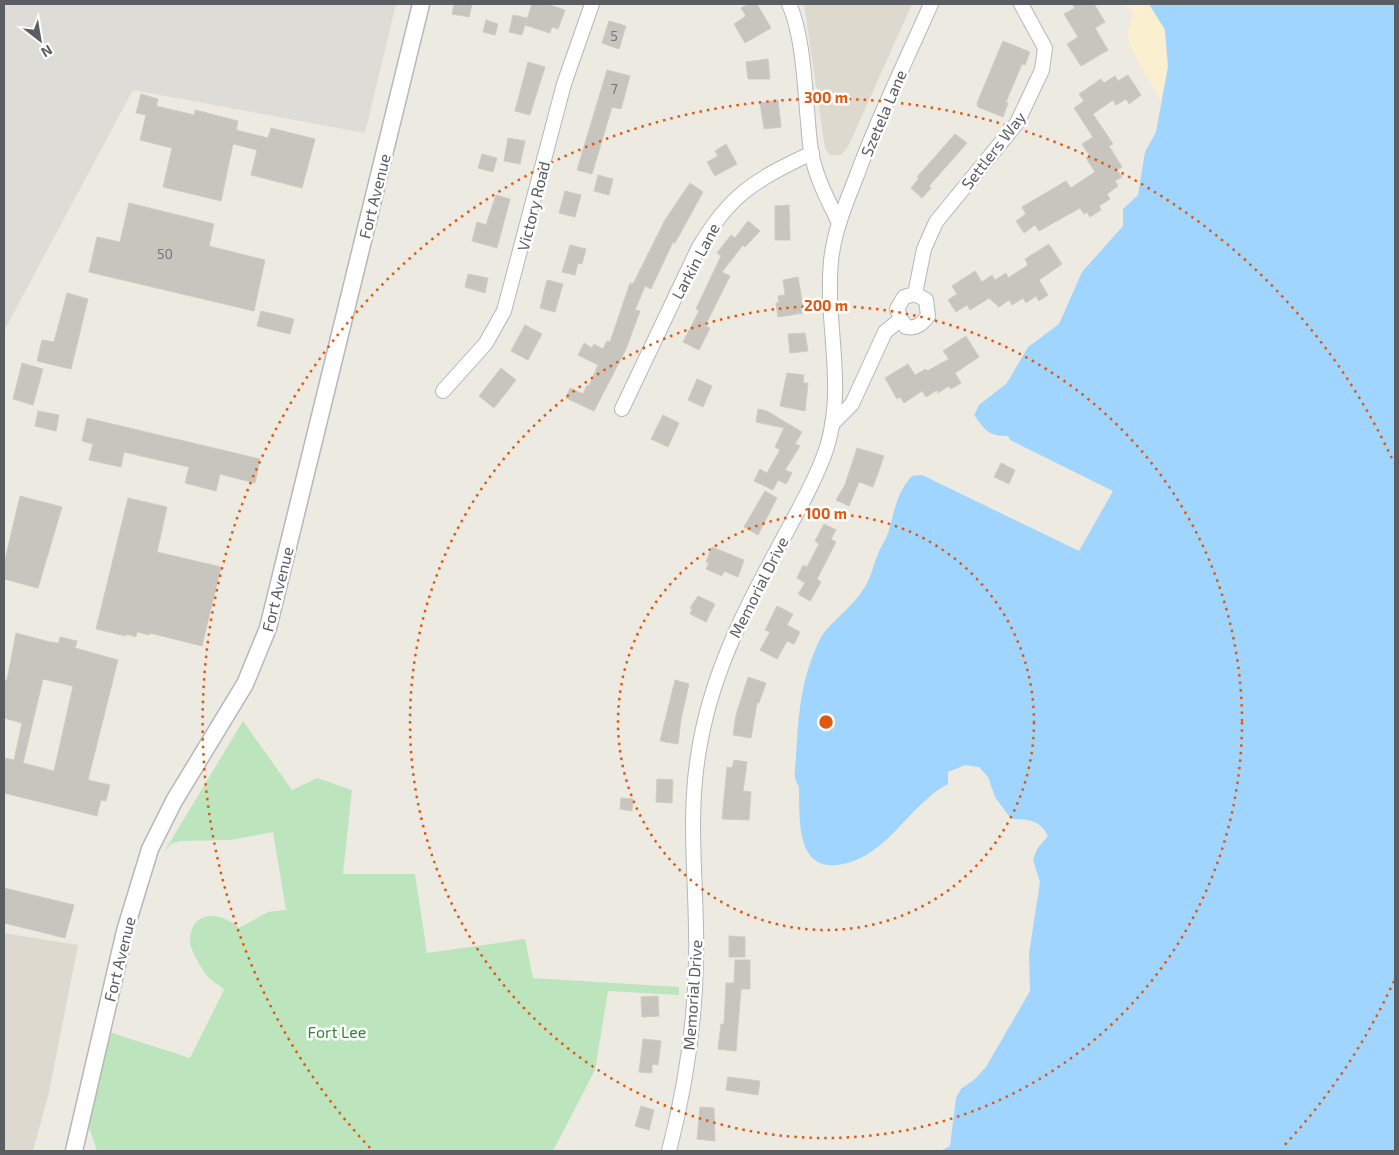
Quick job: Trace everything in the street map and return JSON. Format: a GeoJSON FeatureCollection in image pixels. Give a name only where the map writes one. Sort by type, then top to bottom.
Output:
{"type":"FeatureCollection","features":[{"type":"Feature","properties":{"kind":"street","name":"Fort Avenue"},"geometry":{"type":"LineString","coordinates":[[74,1151],[120,949],[150,849],[177,794],[245,684],[268,628],[422,4]]}},
{"type":"Feature","properties":{"kind":"street","name":"Victory Road"},"geometry":{"type":"LineString","coordinates":[[443,391],[486,343],[504,311],[564,84],[592,4]]}},
{"type":"Feature","properties":{"kind":"street"},"geometry":{"type":"LineString","coordinates":[[789,4],[797,34],[812,153],[824,190],[838,223]]}},
{"type":"Feature","properties":{"kind":"street","name":"Szetela Lane"},"geometry":{"type":"LineString","coordinates":[[838,223],[868,145],[931,4]]}},
{"type":"Feature","properties":{"kind":"street","name":"Settlers Way"},"geometry":{"type":"LineString","coordinates":[[916,294],[924,249],[936,222],[1017,123],[1042,70],[1045,48],[1021,4]]}},
{"type":"Feature","properties":{"kind":"street","name":"Larkin Lane"},"geometry":{"type":"LineString","coordinates":[[622,409],[698,249],[711,226],[743,191],[760,178],[812,153]]}},
{"type":"Feature","properties":{"kind":"street","name":"Memorial Drive"},"geometry":{"type":"LineString","coordinates":[[669,1151],[683,1091],[695,994],[694,807],[697,760],[702,732],[709,702],[727,649],[817,470],[832,424],[836,376],[830,284],[831,262],[838,223]]}},
{"type":"Feature","properties":{"kind":"street"},"geometry":{"type":"LineString","coordinates":[[916,294],[926,300],[928,316],[923,323],[913,328],[906,327],[902,319],[898,310],[904,297],[916,294]]}},
{"type":"Feature","properties":{"kind":"street"},"geometry":{"type":"LineString","coordinates":[[832,424],[852,404],[885,332],[902,319]]}},
{"type":"Feature","properties":{"kind":"shaded area"},"geometry":{"type":"Polygon","coordinates":[[[4,4],[396,4],[365,133],[133,90],[4,331],[4,4]]]}},
{"type":"Feature","properties":{"kind":"shaded area"},"geometry":{"type":"Polygon","coordinates":[[[804,4],[912,4],[848,147],[841,155],[830,155],[825,148],[804,4]]]}},
{"type":"Feature","properties":{"kind":"shaded area"},"geometry":{"type":"Polygon","coordinates":[[[4,933],[78,945],[49,1092],[33,1151],[4,1151],[4,933]]]}},
{"type":"Feature","properties":{"kind":"green space","name":"Fort Lee"},"geometry":{"type":"Polygon","coordinates":[[[243,721],[292,790],[317,778],[352,790],[343,874],[415,874],[427,953],[525,939],[533,978],[679,987],[679,995],[608,991],[595,1070],[553,1151],[97,1151],[88,1124],[109,1032],[190,1058],[224,990],[206,975],[190,945],[191,932],[195,924],[200,919],[213,916],[227,920],[239,928],[268,912],[286,910],[273,832],[231,840],[180,841],[171,844],[164,852],[243,721]]]}},
{"type":"Feature","properties":{"kind":"sand"},"geometry":{"type":"Polygon","coordinates":[[[1123,4],[1149,4],[1165,30],[1168,67],[1161,101],[1136,59],[1127,37],[1133,12],[1123,4]]]}},
{"type":"Feature","properties":{"kind":"water"},"geometry":{"type":"Polygon","coordinates":[[[1149,4],[1395,4],[1395,1151],[941,1151],[950,1146],[956,1098],[961,1089],[975,1079],[986,1067],[1030,991],[1029,954],[1040,882],[1033,860],[1037,849],[1048,836],[1041,827],[1033,822],[1023,819],[1011,819],[995,797],[988,777],[979,767],[965,765],[948,772],[948,784],[934,793],[869,854],[853,861],[836,865],[823,864],[813,858],[802,838],[799,788],[795,772],[800,706],[808,669],[823,634],[854,602],[865,587],[888,533],[900,495],[912,476],[922,475],[1079,551],[1113,491],[1010,440],[1008,436],[988,432],[974,415],[979,405],[1007,383],[1028,347],[1059,324],[1082,272],[1123,226],[1123,209],[1138,195],[1145,152],[1156,132],[1168,67],[1165,30],[1149,4]]]}},
{"type":"Feature","properties":{"kind":"building"},"geometry":{"type":"Polygon","coordinates":[[[454,4],[472,4],[469,17],[452,14],[454,4]]]}},
{"type":"Feature","properties":{"kind":"building"},"geometry":{"type":"Polygon","coordinates":[[[532,4],[550,5],[565,10],[558,29],[552,27],[550,33],[525,25],[532,4]]]}},
{"type":"Feature","properties":{"kind":"building"},"geometry":{"type":"Polygon","coordinates":[[[749,4],[757,4],[771,28],[745,43],[734,24],[746,16],[741,8],[749,4]]]}},
{"type":"Feature","properties":{"kind":"building"},"geometry":{"type":"Polygon","coordinates":[[[1072,4],[1094,4],[1105,22],[1095,28],[1108,50],[1081,66],[1067,44],[1078,37],[1064,14],[1075,8],[1072,4]]]}},
{"type":"Feature","properties":{"kind":"building"},"geometry":{"type":"Polygon","coordinates":[[[513,15],[527,18],[522,35],[509,32],[513,15]]]}},
{"type":"Feature","properties":{"kind":"building"},"geometry":{"type":"Polygon","coordinates":[[[486,20],[498,24],[495,35],[483,32],[486,20]]]}},
{"type":"Feature","properties":{"kind":"building"},"geometry":{"type":"Polygon","coordinates":[[[609,21],[626,26],[619,49],[602,43],[609,21]]]}},
{"type":"Feature","properties":{"kind":"building"},"geometry":{"type":"Polygon","coordinates":[[[1003,41],[1030,52],[1025,65],[1022,64],[1006,102],[1008,103],[1003,117],[978,107],[977,103],[1003,41]]]}},
{"type":"Feature","properties":{"kind":"building"},"geometry":{"type":"Polygon","coordinates":[[[768,59],[770,79],[748,79],[746,62],[768,59]]]}},
{"type":"Feature","properties":{"kind":"building"},"geometry":{"type":"Polygon","coordinates":[[[528,62],[545,67],[530,115],[515,111],[528,62]]]}},
{"type":"Feature","properties":{"kind":"building"},"geometry":{"type":"Polygon","coordinates":[[[607,70],[630,76],[621,109],[612,107],[592,174],[577,170],[607,70]]]}},
{"type":"Feature","properties":{"kind":"building"},"geometry":{"type":"Polygon","coordinates":[[[1128,75],[1141,95],[1129,104],[1126,99],[1116,105],[1113,100],[1093,114],[1113,144],[1109,146],[1122,167],[1117,170],[1122,177],[1115,181],[1118,186],[1107,194],[1110,199],[1099,206],[1101,210],[1090,217],[1087,212],[1084,214],[1080,208],[1039,231],[1035,225],[1024,233],[1016,221],[1026,214],[1022,207],[1066,181],[1071,188],[1095,172],[1086,158],[1090,156],[1082,144],[1093,137],[1074,108],[1084,101],[1079,94],[1101,79],[1104,83],[1115,76],[1118,81],[1128,75]]]}},
{"type":"Feature","properties":{"kind":"building"},"geometry":{"type":"Polygon","coordinates":[[[141,94],[158,99],[156,106],[194,115],[195,110],[238,121],[236,130],[268,138],[271,128],[315,139],[302,188],[251,175],[257,150],[233,144],[221,201],[163,187],[172,148],[140,140],[146,115],[136,113],[141,94]]]}},
{"type":"Feature","properties":{"kind":"building"},"geometry":{"type":"Polygon","coordinates":[[[778,100],[781,127],[764,129],[760,103],[778,100]]]}},
{"type":"Feature","properties":{"kind":"building"},"geometry":{"type":"Polygon","coordinates":[[[955,134],[967,143],[929,186],[931,188],[922,198],[911,188],[919,178],[917,177],[955,134]]]}},
{"type":"Feature","properties":{"kind":"building"},"geometry":{"type":"Polygon","coordinates":[[[508,138],[525,141],[520,164],[504,161],[508,138]]]}},
{"type":"Feature","properties":{"kind":"building"},"geometry":{"type":"Polygon","coordinates":[[[726,144],[737,164],[715,176],[707,162],[718,156],[715,151],[726,144]]]}},
{"type":"Feature","properties":{"kind":"building"},"geometry":{"type":"Polygon","coordinates":[[[482,154],[497,158],[493,172],[478,168],[482,154]]]}},
{"type":"Feature","properties":{"kind":"building"},"geometry":{"type":"Polygon","coordinates":[[[598,175],[613,179],[609,195],[594,191],[598,175]]]}},
{"type":"Feature","properties":{"kind":"building"},"geometry":{"type":"Polygon","coordinates":[[[690,183],[703,192],[675,243],[673,242],[651,289],[645,286],[635,310],[640,311],[626,349],[594,411],[566,398],[570,388],[583,394],[587,385],[589,386],[598,365],[578,355],[584,343],[592,348],[594,344],[603,349],[607,341],[610,342],[630,283],[633,284],[665,220],[690,183]]]}},
{"type":"Feature","properties":{"kind":"building"},"geometry":{"type":"Polygon","coordinates":[[[565,191],[581,195],[575,217],[559,213],[565,191]]]}},
{"type":"Feature","properties":{"kind":"building"},"geometry":{"type":"Polygon","coordinates":[[[496,195],[510,199],[497,248],[472,241],[477,222],[486,225],[496,195]]]}},
{"type":"Feature","properties":{"kind":"building"},"geometry":{"type":"Polygon","coordinates":[[[129,203],[214,224],[209,246],[265,260],[254,311],[89,272],[97,237],[120,242],[129,203]]]}},
{"type":"Feature","properties":{"kind":"building"},"geometry":{"type":"Polygon","coordinates":[[[789,205],[790,240],[775,240],[775,206],[789,205]]]}},
{"type":"Feature","properties":{"kind":"building"},"geometry":{"type":"Polygon","coordinates":[[[748,221],[760,231],[745,247],[743,245],[722,272],[730,276],[705,326],[710,328],[699,350],[683,342],[699,311],[696,309],[721,256],[717,253],[731,235],[735,238],[748,221]]]}},
{"type":"Feature","properties":{"kind":"building"},"geometry":{"type":"Polygon","coordinates":[[[1049,244],[1062,264],[1039,280],[1048,295],[1039,301],[1036,296],[1026,303],[1023,298],[1012,305],[1009,300],[999,307],[989,298],[970,310],[967,305],[956,312],[948,300],[957,294],[952,286],[975,271],[982,282],[992,275],[995,280],[1006,273],[1008,278],[1028,265],[1025,259],[1049,244]]]}},
{"type":"Feature","properties":{"kind":"building"},"geometry":{"type":"Polygon","coordinates":[[[570,245],[586,249],[582,264],[578,263],[575,275],[562,272],[570,245]]]}},
{"type":"Feature","properties":{"kind":"building"},"geometry":{"type":"Polygon","coordinates":[[[468,274],[488,278],[485,293],[465,287],[468,274]]]}},
{"type":"Feature","properties":{"kind":"building"},"geometry":{"type":"Polygon","coordinates":[[[798,277],[804,313],[778,317],[776,303],[779,303],[778,296],[785,295],[783,280],[798,277]]]}},
{"type":"Feature","properties":{"kind":"building"},"geometry":{"type":"Polygon","coordinates":[[[547,280],[563,284],[555,312],[540,308],[547,280]]]}},
{"type":"Feature","properties":{"kind":"building"},"geometry":{"type":"Polygon","coordinates":[[[67,293],[88,299],[71,369],[37,361],[42,340],[54,342],[67,293]]]}},
{"type":"Feature","properties":{"kind":"building"},"geometry":{"type":"Polygon","coordinates":[[[261,311],[294,319],[290,334],[257,326],[261,311]]]}},
{"type":"Feature","properties":{"kind":"building"},"geometry":{"type":"Polygon","coordinates":[[[525,325],[542,334],[528,360],[511,351],[525,325]]]}},
{"type":"Feature","properties":{"kind":"building"},"geometry":{"type":"Polygon","coordinates":[[[805,333],[808,351],[790,353],[788,334],[805,333]]]}},
{"type":"Feature","properties":{"kind":"building"},"geometry":{"type":"Polygon","coordinates":[[[966,336],[979,357],[955,373],[961,383],[951,389],[949,386],[938,393],[937,390],[926,397],[922,391],[904,403],[900,397],[897,399],[885,378],[908,364],[915,375],[926,369],[927,371],[949,359],[943,351],[966,336]]]}},
{"type":"Feature","properties":{"kind":"building"},"geometry":{"type":"Polygon","coordinates":[[[22,363],[43,369],[33,405],[13,399],[22,363]]]}},
{"type":"Feature","properties":{"kind":"building"},"geometry":{"type":"Polygon","coordinates":[[[501,368],[516,380],[494,408],[479,396],[501,368]]]}},
{"type":"Feature","properties":{"kind":"building"},"geometry":{"type":"Polygon","coordinates":[[[787,373],[804,375],[803,383],[808,383],[805,411],[780,406],[787,373]]]}},
{"type":"Feature","properties":{"kind":"building"},"geometry":{"type":"Polygon","coordinates":[[[697,379],[712,386],[703,407],[688,400],[697,379]]]}},
{"type":"Feature","properties":{"kind":"building"},"geometry":{"type":"Polygon","coordinates":[[[758,409],[767,411],[802,432],[795,444],[800,446],[785,470],[792,473],[786,484],[778,480],[773,490],[754,481],[760,469],[767,473],[780,450],[775,447],[784,428],[756,422],[758,409]]]}},
{"type":"Feature","properties":{"kind":"building"},"geometry":{"type":"Polygon","coordinates":[[[38,411],[59,415],[56,431],[35,426],[38,411]]]}},
{"type":"Feature","properties":{"kind":"building"},"geometry":{"type":"Polygon","coordinates":[[[663,415],[679,423],[668,447],[651,439],[663,415]]]}},
{"type":"Feature","properties":{"kind":"building"},"geometry":{"type":"Polygon","coordinates":[[[87,418],[260,459],[255,483],[220,474],[216,491],[185,483],[189,467],[124,452],[121,467],[89,460],[93,444],[82,441],[87,418]]]}},
{"type":"Feature","properties":{"kind":"building"},"geometry":{"type":"Polygon","coordinates":[[[857,448],[884,456],[873,487],[859,482],[849,506],[836,500],[845,485],[857,448]]]}},
{"type":"Feature","properties":{"kind":"building"},"geometry":{"type":"Polygon","coordinates":[[[1001,463],[1015,470],[1009,484],[994,477],[1001,463]]]}},
{"type":"Feature","properties":{"kind":"building"},"geometry":{"type":"Polygon","coordinates":[[[765,491],[777,498],[758,535],[744,527],[765,491]]]}},
{"type":"Feature","properties":{"kind":"building"},"geometry":{"type":"Polygon","coordinates":[[[20,496],[62,507],[38,588],[4,579],[4,564],[20,496]]]}},
{"type":"Feature","properties":{"kind":"building"},"geometry":{"type":"Polygon","coordinates":[[[128,498],[167,507],[157,552],[221,567],[202,646],[150,633],[149,635],[137,632],[136,637],[96,629],[128,498]]]}},
{"type":"Feature","properties":{"kind":"building"},"geometry":{"type":"Polygon","coordinates":[[[824,524],[836,530],[831,539],[836,542],[817,579],[821,582],[810,601],[798,594],[805,583],[797,578],[803,565],[807,567],[819,544],[815,541],[824,524]]]}},
{"type":"Feature","properties":{"kind":"building"},"geometry":{"type":"Polygon","coordinates":[[[712,547],[744,560],[738,577],[724,571],[722,576],[706,569],[709,563],[706,562],[712,547]]]}},
{"type":"Feature","properties":{"kind":"building"},"geometry":{"type":"Polygon","coordinates":[[[698,596],[715,604],[706,622],[690,614],[692,609],[690,608],[698,596]]]}},
{"type":"Feature","properties":{"kind":"building"},"geometry":{"type":"Polygon","coordinates":[[[777,606],[793,614],[787,625],[800,632],[794,644],[787,641],[777,659],[760,650],[770,632],[765,630],[777,606]]]}},
{"type":"Feature","properties":{"kind":"building"},"geometry":{"type":"Polygon","coordinates":[[[16,633],[50,642],[59,643],[60,637],[77,641],[75,648],[118,660],[88,780],[110,785],[106,801],[101,800],[97,816],[4,793],[4,758],[14,760],[22,723],[4,718],[4,680],[7,680],[16,633]],[[43,679],[23,763],[54,771],[73,686],[43,679]]]}},
{"type":"Feature","properties":{"kind":"building"},"geometry":{"type":"Polygon","coordinates":[[[748,677],[766,683],[759,703],[757,703],[751,738],[733,735],[736,715],[748,677]]]}},
{"type":"Feature","properties":{"kind":"building"},"geometry":{"type":"Polygon","coordinates":[[[675,680],[689,684],[681,719],[678,744],[660,741],[675,680]]]}},
{"type":"Feature","properties":{"kind":"building"},"geometry":{"type":"Polygon","coordinates":[[[734,760],[747,762],[743,791],[751,792],[749,820],[722,819],[727,767],[732,768],[734,760]]]}},
{"type":"Feature","properties":{"kind":"building"},"geometry":{"type":"Polygon","coordinates":[[[657,779],[673,780],[672,803],[656,802],[657,779]]]}},
{"type":"Feature","properties":{"kind":"building"},"geometry":{"type":"Polygon","coordinates":[[[621,798],[633,799],[632,811],[620,809],[621,798]]]}},
{"type":"Feature","properties":{"kind":"building"},"geometry":{"type":"Polygon","coordinates":[[[4,888],[74,905],[65,938],[4,923],[4,888]]]}},
{"type":"Feature","properties":{"kind":"building"},"geometry":{"type":"Polygon","coordinates":[[[729,936],[745,937],[745,957],[729,957],[729,936]]]}},
{"type":"Feature","properties":{"kind":"building"},"geometry":{"type":"Polygon","coordinates":[[[735,960],[750,960],[750,989],[741,989],[736,1051],[718,1049],[721,1024],[724,1024],[726,983],[734,983],[735,960]]]}},
{"type":"Feature","properties":{"kind":"building"},"geometry":{"type":"Polygon","coordinates":[[[658,996],[659,1016],[642,1017],[641,997],[658,996]]]}},
{"type":"Feature","properties":{"kind":"building"},"geometry":{"type":"Polygon","coordinates":[[[643,1039],[661,1041],[658,1065],[652,1064],[652,1073],[639,1072],[643,1039]]]}},
{"type":"Feature","properties":{"kind":"building"},"geometry":{"type":"Polygon","coordinates":[[[728,1077],[760,1081],[758,1095],[726,1090],[728,1077]]]}},
{"type":"Feature","properties":{"kind":"building"},"geometry":{"type":"Polygon","coordinates":[[[641,1106],[654,1110],[649,1130],[635,1126],[641,1106]]]}},
{"type":"Feature","properties":{"kind":"building"},"geometry":{"type":"Polygon","coordinates":[[[700,1107],[714,1108],[715,1141],[697,1139],[700,1107]]]}}]}
